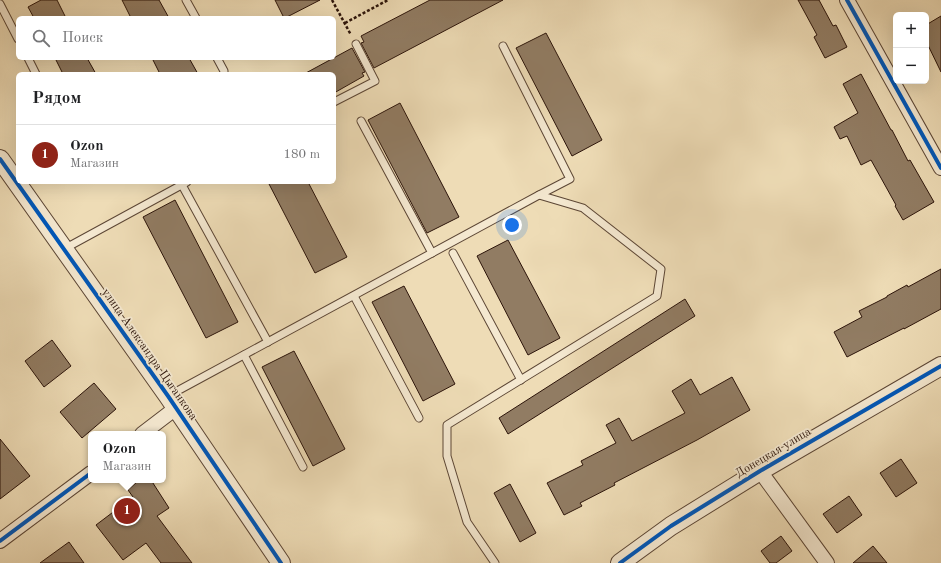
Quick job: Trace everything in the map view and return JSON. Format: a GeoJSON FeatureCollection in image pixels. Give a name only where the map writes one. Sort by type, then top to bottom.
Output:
{"type":"FeatureCollection","features":[{"type":"Feature","properties":{"kind":"street"},"geometry":{"type":"LineString","coordinates":[[847,0],[941,168]]}},
{"type":"Feature","properties":{"kind":"street","name":"улица Александра Цыганкова"},"geometry":{"type":"LineString","coordinates":[[0,159],[16,182]]}},
{"type":"Feature","properties":{"kind":"street","name":"улица Александра Цыганкова"},"geometry":{"type":"LineString","coordinates":[[18,184],[172,402],[281,563]]}},
{"type":"Feature","properties":{"kind":"street","name":"Донецкая улица"},"geometry":{"type":"LineString","coordinates":[[620,563],[671,526],[760,471],[941,366]]}},
{"type":"Feature","properties":{"kind":"street"},"geometry":{"type":"LineString","coordinates":[[145,431],[172,402]]}},
{"type":"Feature","properties":{"kind":"street"},"geometry":{"type":"LineString","coordinates":[[760,471],[827,563]]}},
{"type":"Feature","properties":{"kind":"street"},"geometry":{"type":"LineString","coordinates":[[0,541],[88,475]]}},
{"type":"Feature","properties":{"kind":"lane"},"geometry":{"type":"LineString","coordinates":[[186,0],[195,16]]}},
{"type":"Feature","properties":{"kind":"lane"},"geometry":{"type":"LineString","coordinates":[[0,4],[16,35]]}},
{"type":"Feature","properties":{"kind":"lane"},"geometry":{"type":"LineString","coordinates":[[336,101],[375,81],[356,44]]}},
{"type":"Feature","properties":{"kind":"lane"},"geometry":{"type":"LineString","coordinates":[[172,402],[244,355],[570,179],[503,46]]}},
{"type":"Feature","properties":{"kind":"lane"},"geometry":{"type":"LineString","coordinates":[[29,60],[35,72]]}},
{"type":"Feature","properties":{"kind":"lane"},"geometry":{"type":"LineString","coordinates":[[218,60],[224,72]]}},
{"type":"Feature","properties":{"kind":"lane"},"geometry":{"type":"LineString","coordinates":[[361,122],[432,254]]}},
{"type":"Feature","properties":{"kind":"lane"},"geometry":{"type":"LineString","coordinates":[[64,250],[185,184],[268,342]]}},
{"type":"Feature","properties":{"kind":"lane"},"geometry":{"type":"LineString","coordinates":[[495,563],[467,522],[447,456],[447,425],[657,296],[661,269],[583,208],[539,196]]}},
{"type":"Feature","properties":{"kind":"lane"},"geometry":{"type":"LineString","coordinates":[[453,253],[521,380]]}},
{"type":"Feature","properties":{"kind":"lane"},"geometry":{"type":"LineString","coordinates":[[354,296],[419,418]]}},
{"type":"Feature","properties":{"kind":"lane"},"geometry":{"type":"LineString","coordinates":[[244,355],[303,467]]}},
{"type":"Feature","properties":{"kind":"path"},"geometry":{"type":"LineString","coordinates":[[332,0],[356,44]]}},
{"type":"Feature","properties":{"kind":"path"},"geometry":{"type":"LineString","coordinates":[[345,24],[388,0]]}},
{"type":"Feature","properties":{"kind":"building"},"geometry":{"type":"Polygon","coordinates":[[[41,0],[57,0],[65,16],[33,16],[28,7],[41,0]]]}},
{"type":"Feature","properties":{"kind":"building"},"geometry":{"type":"Polygon","coordinates":[[[122,0],[159,0],[168,16],[130,16],[122,0]]]}},
{"type":"Feature","properties":{"kind":"building"},"geometry":{"type":"Polygon","coordinates":[[[275,0],[320,0],[289,16],[283,16],[275,0]]]}},
{"type":"Feature","properties":{"kind":"building"},"geometry":{"type":"Polygon","coordinates":[[[430,0],[503,0],[374,68],[361,43],[364,42],[361,36],[430,0]]]}},
{"type":"Feature","properties":{"kind":"building"},"geometry":{"type":"Polygon","coordinates":[[[798,0],[819,0],[833,26],[836,25],[847,47],[825,58],[814,37],[817,35],[798,0]]]}},
{"type":"Feature","properties":{"kind":"building"},"geometry":{"type":"Polygon","coordinates":[[[941,16],[941,72],[929,47],[929,23],[941,16]]]}},
{"type":"Feature","properties":{"kind":"building"},"geometry":{"type":"Polygon","coordinates":[[[546,33],[602,140],[572,156],[516,48],[546,33]]]}},
{"type":"Feature","properties":{"kind":"building"},"geometry":{"type":"Polygon","coordinates":[[[352,48],[365,72],[362,73],[364,76],[336,92],[336,72],[308,72],[330,60],[336,60],[336,57],[352,48]]]}},
{"type":"Feature","properties":{"kind":"building"},"geometry":{"type":"Polygon","coordinates":[[[56,60],[88,60],[95,72],[62,72],[56,60]]]}},
{"type":"Feature","properties":{"kind":"building"},"geometry":{"type":"Polygon","coordinates":[[[153,60],[190,60],[197,72],[159,72],[153,60]]]}},
{"type":"Feature","properties":{"kind":"building"},"geometry":{"type":"Polygon","coordinates":[[[861,74],[908,161],[910,160],[934,202],[903,220],[871,160],[861,165],[847,136],[840,139],[834,127],[858,113],[843,84],[861,74]]]}},
{"type":"Feature","properties":{"kind":"building"},"geometry":{"type":"Polygon","coordinates":[[[400,103],[459,217],[427,233],[368,120],[400,103]]]}},
{"type":"Feature","properties":{"kind":"building"},"geometry":{"type":"Polygon","coordinates":[[[269,184],[309,184],[347,257],[315,273],[269,184]]]}},
{"type":"Feature","properties":{"kind":"building"},"geometry":{"type":"Polygon","coordinates":[[[175,200],[238,322],[206,338],[143,217],[175,200]]]}},
{"type":"Feature","properties":{"kind":"building"},"geometry":{"type":"Polygon","coordinates":[[[508,240],[560,338],[528,355],[477,256],[508,240]]]}},
{"type":"Feature","properties":{"kind":"building"},"geometry":{"type":"Polygon","coordinates":[[[941,269],[941,309],[847,357],[834,332],[862,317],[859,311],[907,285],[908,287],[941,269]]]}},
{"type":"Feature","properties":{"kind":"building"},"geometry":{"type":"Polygon","coordinates":[[[404,286],[455,384],[423,401],[372,302],[404,286]]]}},
{"type":"Feature","properties":{"kind":"building"},"geometry":{"type":"Polygon","coordinates":[[[685,299],[695,316],[508,434],[499,418],[685,299]]]}},
{"type":"Feature","properties":{"kind":"building"},"geometry":{"type":"Polygon","coordinates":[[[52,340],[71,366],[44,387],[25,361],[52,340]]]}},
{"type":"Feature","properties":{"kind":"building"},"geometry":{"type":"Polygon","coordinates":[[[294,351],[345,449],[313,466],[262,367],[294,351]]]}},
{"type":"Feature","properties":{"kind":"building"},"geometry":{"type":"Polygon","coordinates":[[[732,377],[750,410],[697,440],[614,483],[615,485],[580,503],[582,506],[564,515],[547,483],[583,465],[581,461],[616,443],[606,425],[619,418],[632,441],[685,413],[672,391],[691,379],[700,395],[732,377]]]}},
{"type":"Feature","properties":{"kind":"building"},"geometry":{"type":"Polygon","coordinates":[[[94,383],[116,409],[90,431],[88,431],[88,433],[82,438],[60,412],[94,383]]]}},
{"type":"Feature","properties":{"kind":"building"},"geometry":{"type":"Polygon","coordinates":[[[0,439],[30,476],[0,499],[0,439]]]}},
{"type":"Feature","properties":{"kind":"building"},"geometry":{"type":"Polygon","coordinates":[[[901,459],[917,483],[896,497],[880,473],[901,459]]]}},
{"type":"Feature","properties":{"kind":"building"},"geometry":{"type":"Polygon","coordinates":[[[136,483],[153,483],[169,508],[157,516],[192,563],[161,563],[146,543],[123,560],[96,525],[133,497],[128,490],[136,483]]]}},
{"type":"Feature","properties":{"kind":"building"},"geometry":{"type":"Polygon","coordinates":[[[510,484],[536,533],[520,542],[494,493],[510,484]]]}},
{"type":"Feature","properties":{"kind":"building"},"geometry":{"type":"Polygon","coordinates":[[[849,496],[862,515],[837,533],[823,514],[849,496]]]}},
{"type":"Feature","properties":{"kind":"building"},"geometry":{"type":"Polygon","coordinates":[[[781,536],[792,551],[776,563],[770,563],[761,551],[781,536]]]}},
{"type":"Feature","properties":{"kind":"building"},"geometry":{"type":"Polygon","coordinates":[[[69,542],[84,563],[40,563],[69,542]]]}},
{"type":"Feature","properties":{"kind":"building"},"geometry":{"type":"Polygon","coordinates":[[[873,546],[887,563],[853,563],[873,546]]]}},
{"type":"Feature","properties":{"kind":"cycle path"},"geometry":{"type":"LineString","coordinates":[[847,0],[941,168]]}},
{"type":"Feature","properties":{"kind":"cycle path"},"geometry":{"type":"LineString","coordinates":[[0,159],[16,182]]}},
{"type":"Feature","properties":{"kind":"cycle path"},"geometry":{"type":"LineString","coordinates":[[18,184],[168,396],[281,563]]}},
{"type":"Feature","properties":{"kind":"cycle path"},"geometry":{"type":"LineString","coordinates":[[620,563],[671,526],[760,471],[941,366]]}},
{"type":"Feature","properties":{"kind":"cycle path"},"geometry":{"type":"LineString","coordinates":[[0,541],[88,475]]}},
{"type":"Feature","properties":{"kind":"place","name":"Ozon"},"geometry":{"type":"Point","coordinates":[127,511]}}]}
